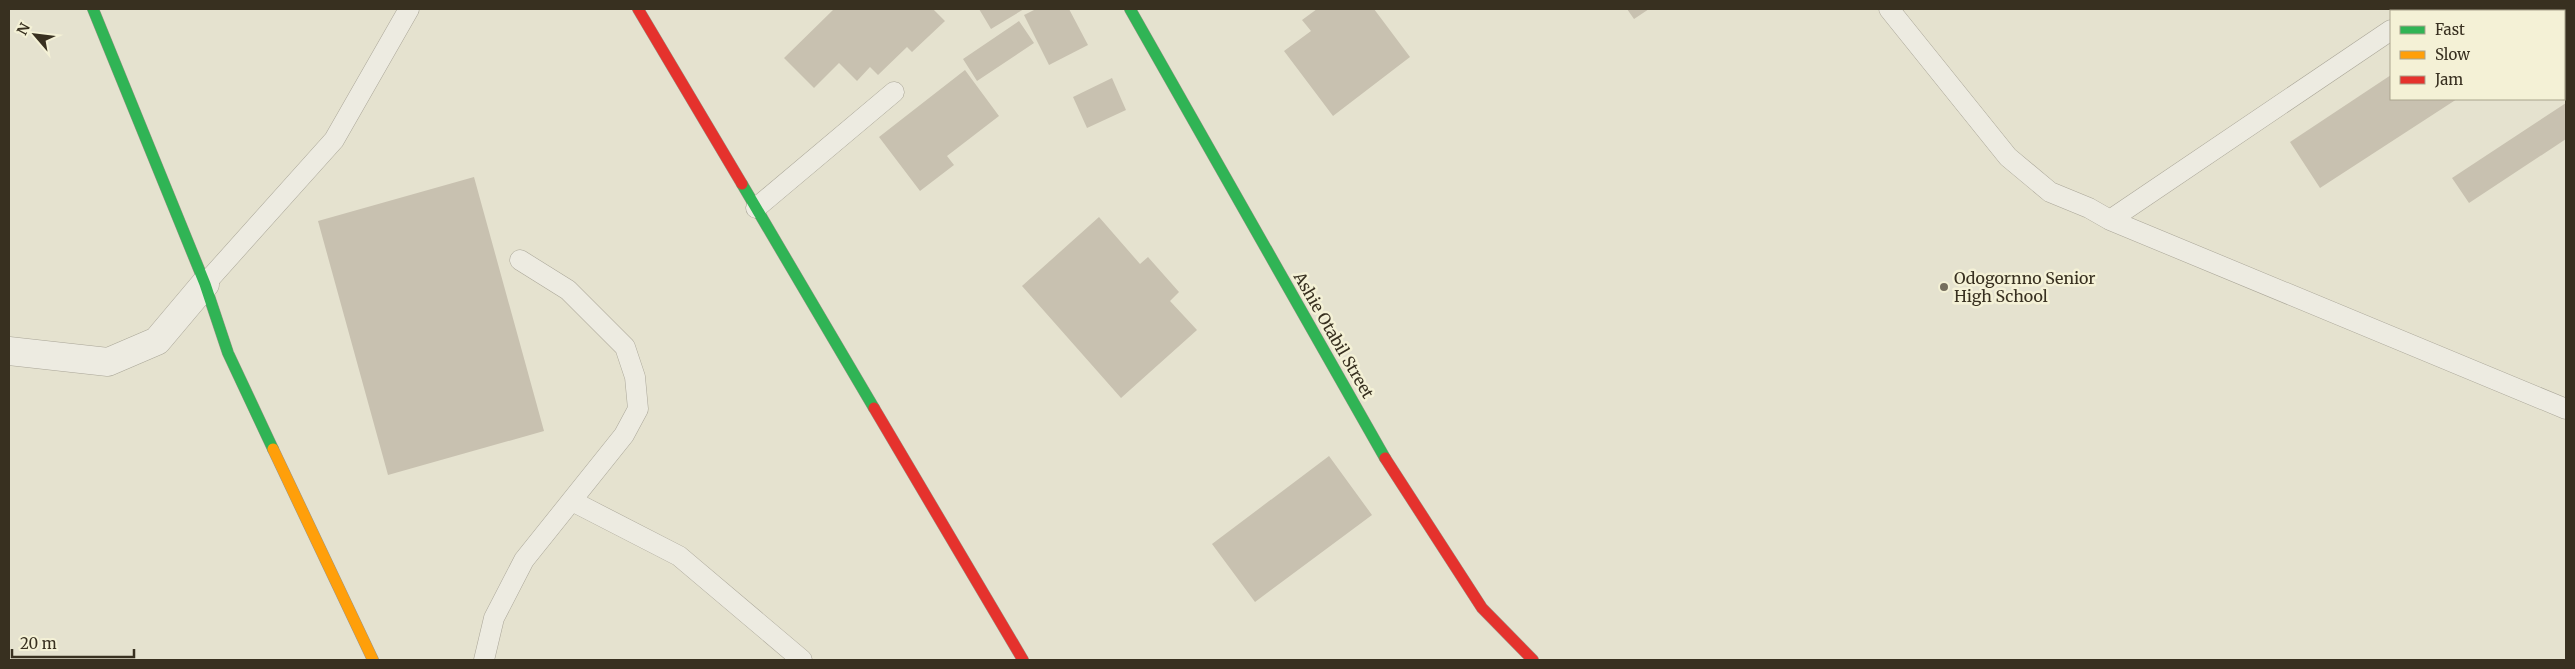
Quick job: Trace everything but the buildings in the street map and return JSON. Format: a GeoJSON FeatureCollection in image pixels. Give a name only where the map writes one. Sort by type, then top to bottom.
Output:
{"type":"FeatureCollection","features":[{"type":"Feature","properties":{"kind":"street"},"geometry":{"type":"LineString","coordinates":[[94,9],[205,284],[228,353],[373,660]]}},
{"type":"Feature","properties":{"kind":"street"},"geometry":{"type":"LineString","coordinates":[[638,9],[1022,660]]}},
{"type":"Feature","properties":{"kind":"street","name":"Ashie Otabil Street"},"geometry":{"type":"LineString","coordinates":[[1130,9],[1396,476],[1482,608],[1532,660]]}},
{"type":"Feature","properties":{"kind":"street"},"geometry":{"type":"LineString","coordinates":[[9,351],[108,362],[157,342],[205,284]]}},
{"type":"Feature","properties":{"kind":"lane"},"geometry":{"type":"LineString","coordinates":[[205,284],[334,140],[409,9]]}},
{"type":"Feature","properties":{"kind":"lane"},"geometry":{"type":"LineString","coordinates":[[1889,9],[2008,157],[2050,192],[2089,208],[2110,220],[2566,409]]}},
{"type":"Feature","properties":{"kind":"lane"},"geometry":{"type":"LineString","coordinates":[[2110,220],[2390,31]]}},
{"type":"Feature","properties":{"kind":"lane"},"geometry":{"type":"LineString","coordinates":[[756,208],[894,92]]}},
{"type":"Feature","properties":{"kind":"lane"},"geometry":{"type":"LineString","coordinates":[[484,660],[494,618],[524,560],[624,435],[638,409],[635,377],[626,346],[568,290],[520,260]]}},
{"type":"Feature","properties":{"kind":"lane"},"geometry":{"type":"LineString","coordinates":[[572,501],[679,556],[802,660]]}},
{"type":"Feature","properties":{"kind":"traffic: fast"},"geometry":{"type":"LineString","coordinates":[[93,9],[205,284],[228,353],[273,449]]}},
{"type":"Feature","properties":{"kind":"traffic: fast"},"geometry":{"type":"LineString","coordinates":[[1130,9],[1385,458]]}},
{"type":"Feature","properties":{"kind":"traffic: fast"},"geometry":{"type":"LineString","coordinates":[[742,184],[874,408]]}},
{"type":"Feature","properties":{"kind":"traffic: slow"},"geometry":{"type":"LineString","coordinates":[[273,449],[373,660]]}},
{"type":"Feature","properties":{"kind":"traffic: jam"},"geometry":{"type":"LineString","coordinates":[[638,9],[742,184]]}},
{"type":"Feature","properties":{"kind":"traffic: jam"},"geometry":{"type":"LineString","coordinates":[[874,408],[1023,660]]}},
{"type":"Feature","properties":{"kind":"traffic: jam"},"geometry":{"type":"LineString","coordinates":[[1385,458],[1482,608],[1533,660]]}},
{"type":"Feature","properties":{"kind":"place","name":"Odogornno Senior High School"},"geometry":{"type":"Point","coordinates":[1944,287]}}]}
